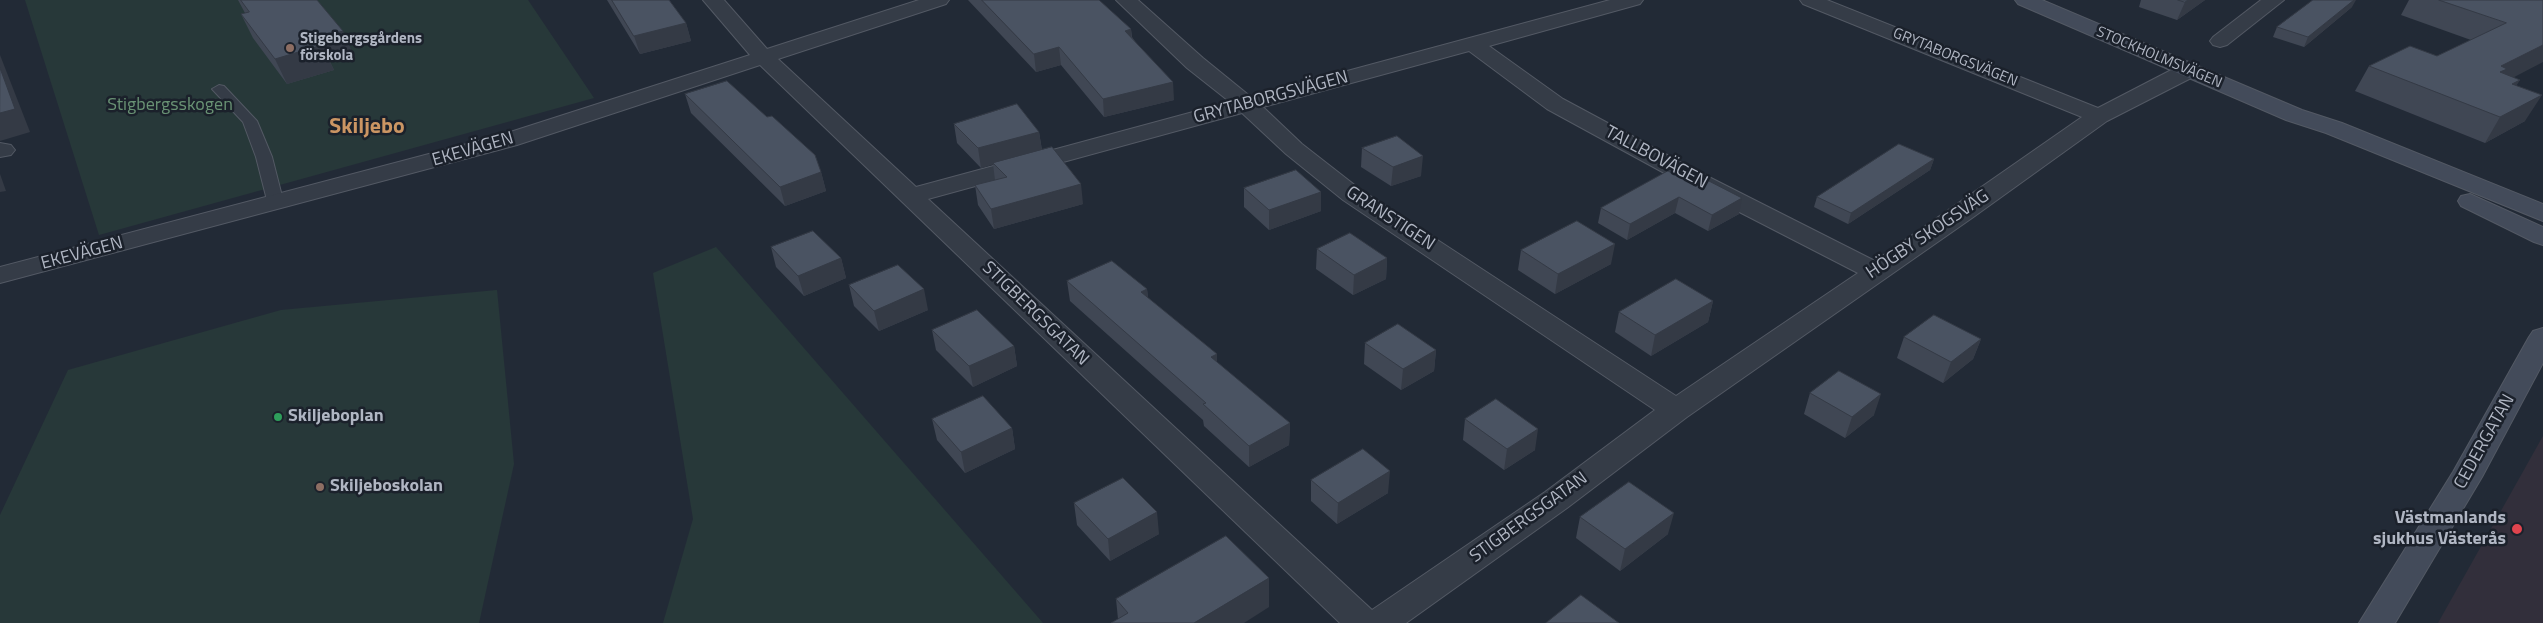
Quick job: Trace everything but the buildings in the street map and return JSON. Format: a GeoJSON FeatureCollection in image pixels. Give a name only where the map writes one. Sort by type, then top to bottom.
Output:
{"type":"FeatureCollection","features":[{"type":"Feature","properties":{"kind":"main road","name":"STOCKHOLMSVÄGEN"},"geometry":{"type":"LineString","coordinates":[[2024,0],[2294,115],[2334,128],[2543,213]]}},
{"type":"Feature","properties":{"kind":"main road","name":"STOCKHOLMSVÄGEN"},"geometry":{"type":"LineString","coordinates":[[2294,115],[2326,133],[2543,237]]}},
{"type":"Feature","properties":{"kind":"main road","name":"CEDERGATAN"},"geometry":{"type":"LineString","coordinates":[[2377,623],[2466,478],[2543,337]]}},
{"type":"Feature","properties":{"kind":"street","name":"STIGBERGSGATAN"},"geometry":{"type":"LineString","coordinates":[[713,0],[763,57],[1363,623]]}},
{"type":"Feature","properties":{"kind":"street","name":"EKEVÄGEN"},"geometry":{"type":"LineString","coordinates":[[0,275],[276,204],[509,140],[939,0]]}},
{"type":"Feature","properties":{"kind":"street","name":"GRANSTIGEN"},"geometry":{"type":"LineString","coordinates":[[1126,0],[1195,63],[1352,195],[1676,410]]}},
{"type":"Feature","properties":{"kind":"street","name":"GRYTABORGSVÄGEN"},"geometry":{"type":"LineString","coordinates":[[1810,0],[2099,116]]}},
{"type":"Feature","properties":{"kind":"street"},"geometry":{"type":"LineString","coordinates":[[2220,41],[2274,0]]}},
{"type":"Feature","properties":{"kind":"street","name":"GRYTABORGSVÄGEN"},"geometry":{"type":"LineString","coordinates":[[910,196],[1473,44],[1622,1]]}},
{"type":"Feature","properties":{"kind":"street","name":"TALLBOVÄGEN"},"geometry":{"type":"LineString","coordinates":[[1473,44],[1555,104],[1688,176],[1875,271]]}},
{"type":"Feature","properties":{"kind":"street","name":"HÖGBY SKOGSVÄG"},"geometry":{"type":"LineString","coordinates":[[1676,410],[1875,271],[1963,213],[2099,116],[2187,71]]}},
{"type":"Feature","properties":{"kind":"street","name":"STIGBERGSGATAN"},"geometry":{"type":"LineString","coordinates":[[1380,623],[1556,500],[1676,410]]}},
{"type":"Feature","properties":{"kind":"lane"},"geometry":{"type":"LineString","coordinates":[[218,89],[250,121],[264,157],[276,204]]}},
{"type":"Feature","properties":{"kind":"shaded area","name":"Västmanlands sjukhus Västerås"},"geometry":{"type":"Polygon","coordinates":[[[2543,436],[2543,623],[2438,623],[2543,436]]]}},
{"type":"Feature","properties":{"kind":"green space","name":"Stigbergsskogen"},"geometry":{"type":"Polygon","coordinates":[[[25,0],[528,0],[594,98],[99,235],[25,0]]]}},
{"type":"Feature","properties":{"kind":"green space"},"geometry":{"type":"Polygon","coordinates":[[[716,247],[1043,623],[663,623],[693,519],[653,273],[716,247]]]}},
{"type":"Feature","properties":{"kind":"green space","name":"Skiljeboplan"},"geometry":{"type":"Polygon","coordinates":[[[497,290],[514,464],[479,623],[0,623],[0,515],[68,370],[281,310],[497,290]]]}},
{"type":"Feature","properties":{"kind":"place","name":"Stigebergsgårdens förskola"},"geometry":{"type":"Point","coordinates":[290,48]}},
{"type":"Feature","properties":{"kind":"place","name":"Skiljeboplan"},"geometry":{"type":"Point","coordinates":[278,417]}},
{"type":"Feature","properties":{"kind":"place","name":"Skiljeboskolan"},"geometry":{"type":"Point","coordinates":[320,487]}},
{"type":"Feature","properties":{"kind":"place","name":"Västmanlands sjukhus Västerås"},"geometry":{"type":"Point","coordinates":[2517,529]}},
{"type":"Feature","properties":{"kind":"district","name":"Skiljebo"},"geometry":{"type":"Point","coordinates":[367,128]}}]}
